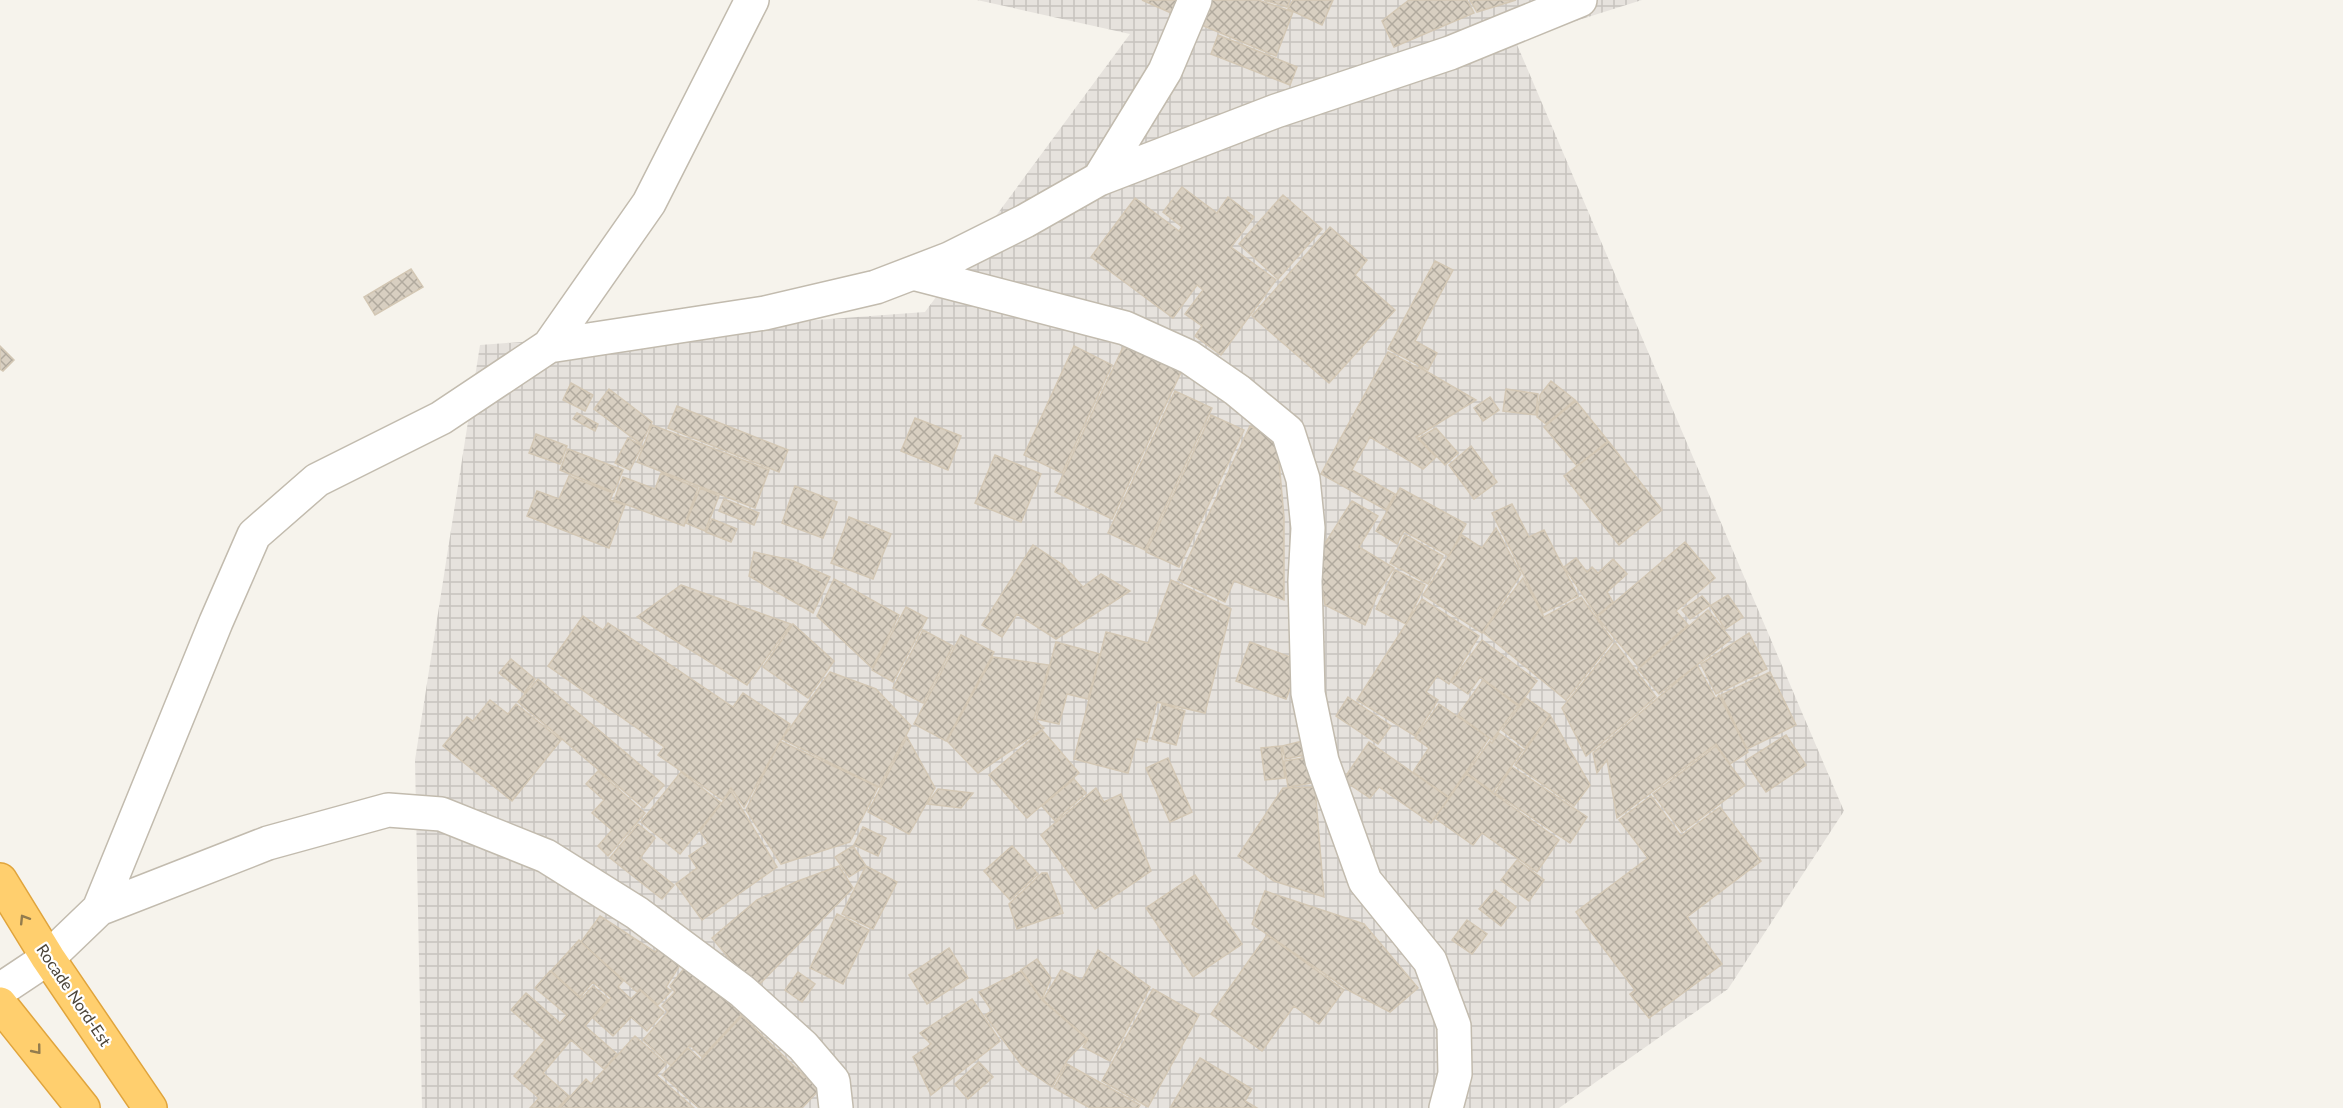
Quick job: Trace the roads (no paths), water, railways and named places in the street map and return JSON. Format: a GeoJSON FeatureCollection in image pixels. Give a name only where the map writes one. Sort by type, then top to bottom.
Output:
{"type":"FeatureCollection","features":[{"type":"Feature","properties":{"kind":"highway","name":"Rocade Nord-Est"},"geometry":{"type":"LineString","coordinates":[[0,880],[48,958],[150,1108]]}},
{"type":"Feature","properties":{"kind":"highway"},"geometry":{"type":"LineString","coordinates":[[0,1004],[83,1108]]}},
{"type":"Feature","properties":{"kind":"lane"},"geometry":{"type":"LineString","coordinates":[[99,909],[254,535],[317,480],[441,418],[549,345],[649,203],[752,0]]}},
{"type":"Feature","properties":{"kind":"lane"},"geometry":{"type":"LineString","coordinates":[[1099,179],[1165,71],[1195,0]]}},
{"type":"Feature","properties":{"kind":"lane"},"geometry":{"type":"LineString","coordinates":[[549,345],[765,313],[876,287],[949,259],[1025,221],[1099,179],[1276,111],[1450,53],[1580,0]]}},
{"type":"Feature","properties":{"kind":"lane"},"geometry":{"type":"LineString","coordinates":[[913,273],[1125,328],[1189,357],[1237,390],[1288,432],[1303,479],[1308,528],[1305,581],[1308,693],[1322,761],[1365,880],[1430,961],[1454,1026],[1455,1074],[1446,1108]]}},
{"type":"Feature","properties":{"kind":"lane"},"geometry":{"type":"LineString","coordinates":[[0,990],[48,958],[99,909],[268,843],[388,810],[441,813],[546,856],[637,913],[742,991],[803,1046],[833,1082],[836,1108]]}}]}
